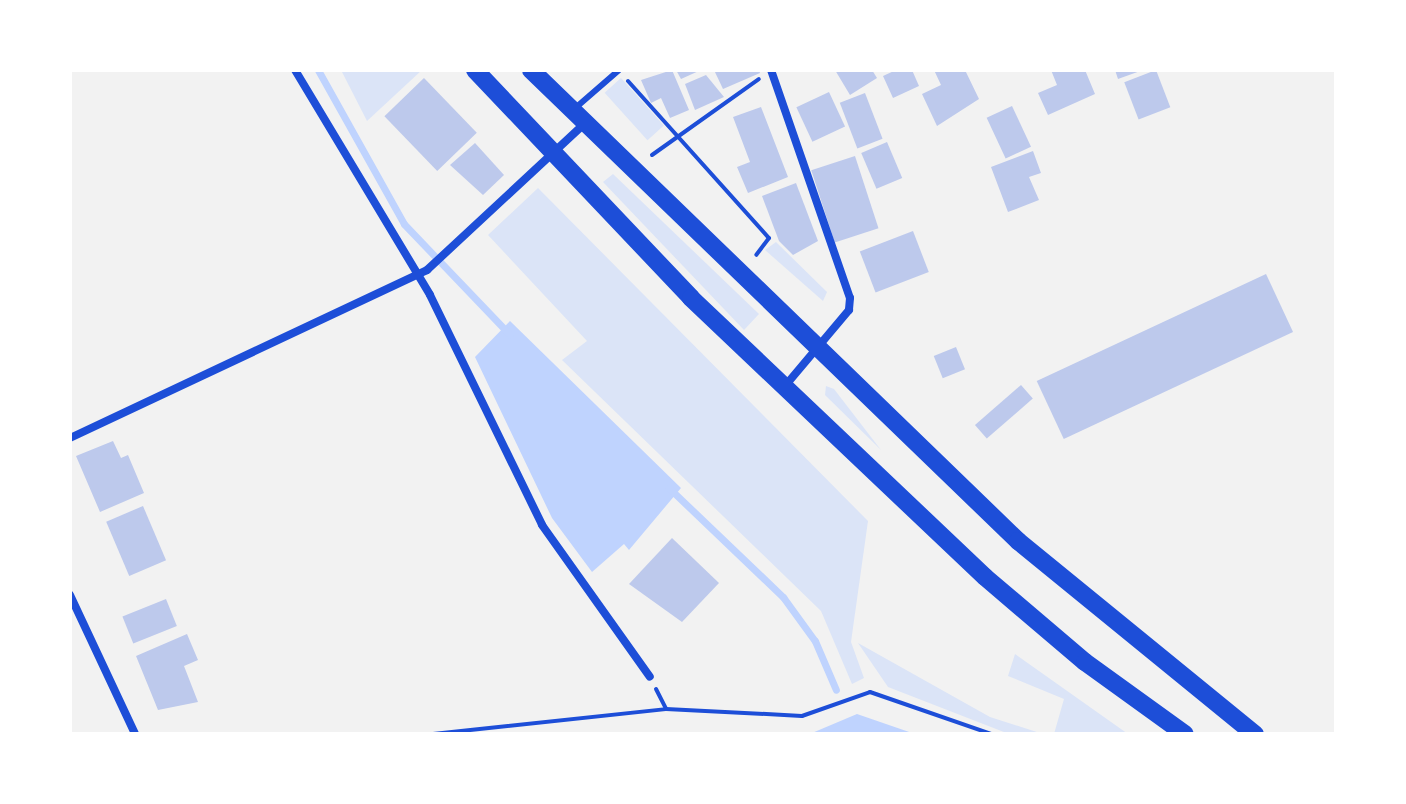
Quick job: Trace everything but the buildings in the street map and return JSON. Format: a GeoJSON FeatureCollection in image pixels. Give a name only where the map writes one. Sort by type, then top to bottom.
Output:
{"type":"FeatureCollection","features":[{"type":"Feature","properties":{"kind":"highway"},"geometry":{"type":"LineString","coordinates":[[475,70],[785,387],[996,586],[1185,734]]}},
{"type":"Feature","properties":{"kind":"highway"},"geometry":{"type":"LineString","coordinates":[[531,70],[577,118],[1018,541],[1255,734]]}},
{"type":"Feature","properties":{"kind":"street"},"geometry":{"type":"LineString","coordinates":[[295,70],[416,277],[542,525],[650,677]]}},
{"type":"Feature","properties":{"kind":"street"},"geometry":{"type":"LineString","coordinates":[[771,71],[850,298],[819,350],[785,387]]}},
{"type":"Feature","properties":{"kind":"street"},"geometry":{"type":"LineString","coordinates":[[70,438],[416,277],[554,153],[577,118]]}},
{"type":"Feature","properties":{"kind":"street"},"geometry":{"type":"LineString","coordinates":[[70,595],[135,734]]}},
{"type":"Feature","properties":{"kind":"lane"},"geometry":{"type":"LineString","coordinates":[[577,118],[618,70]]}},
{"type":"Feature","properties":{"kind":"path"},"geometry":{"type":"LineString","coordinates":[[618,70],[769,238],[756,255]]}},
{"type":"Feature","properties":{"kind":"path"},"geometry":{"type":"LineString","coordinates":[[652,155],[676,134],[771,71]]}},
{"type":"Feature","properties":{"kind":"path"},"geometry":{"type":"LineString","coordinates":[[433,734],[666,709],[802,716],[870,692],[991,734]]}},
{"type":"Feature","properties":{"kind":"shaded area"},"geometry":{"type":"Polygon","coordinates":[[[341,70],[422,70],[367,121],[341,70]]]}},
{"type":"Feature","properties":{"kind":"shaded area"},"geometry":{"type":"Polygon","coordinates":[[[621,78],[664,126],[647,140],[605,93],[621,78]]]}},
{"type":"Feature","properties":{"kind":"shaded area"},"geometry":{"type":"Polygon","coordinates":[[[613,174],[759,314],[744,330],[603,182],[613,174]]]}},
{"type":"Feature","properties":{"kind":"shaded area"},"geometry":{"type":"Polygon","coordinates":[[[538,188],[868,521],[851,642],[864,678],[852,684],[821,611],[562,360],[587,341],[488,235],[538,188]]]}},
{"type":"Feature","properties":{"kind":"shaded area"},"geometry":{"type":"Polygon","coordinates":[[[776,242],[827,292],[823,301],[765,250],[776,242]]]}},
{"type":"Feature","properties":{"kind":"shaded area"},"geometry":{"type":"Polygon","coordinates":[[[826,386],[834,389],[881,450],[825,395],[826,386]]]}},
{"type":"Feature","properties":{"kind":"shaded area"},"geometry":{"type":"Polygon","coordinates":[[[858,643],[990,717],[1043,734],[1009,734],[888,687],[858,643]]]}},
{"type":"Feature","properties":{"kind":"shaded area"},"geometry":{"type":"Polygon","coordinates":[[[1015,654],[1128,734],[1054,734],[1064,699],[1008,676],[1015,654]]]}},
{"type":"Feature","properties":{"kind":"water"},"geometry":{"type":"Polygon","coordinates":[[[510,321],[681,488],[629,550],[624,544],[592,572],[552,518],[475,357],[510,321]]]}},
{"type":"Feature","properties":{"kind":"water"},"geometry":{"type":"Polygon","coordinates":[[[857,714],[915,734],[778,734],[812,733],[857,714]]]}},
{"type":"Feature","properties":{"kind":"waterway"},"geometry":{"type":"LineString","coordinates":[[318,70],[404,224],[510,335]]}},
{"type":"Feature","properties":{"kind":"waterway"},"geometry":{"type":"LineString","coordinates":[[669,488],[783,597],[815,641],[836,690]]}}]}
